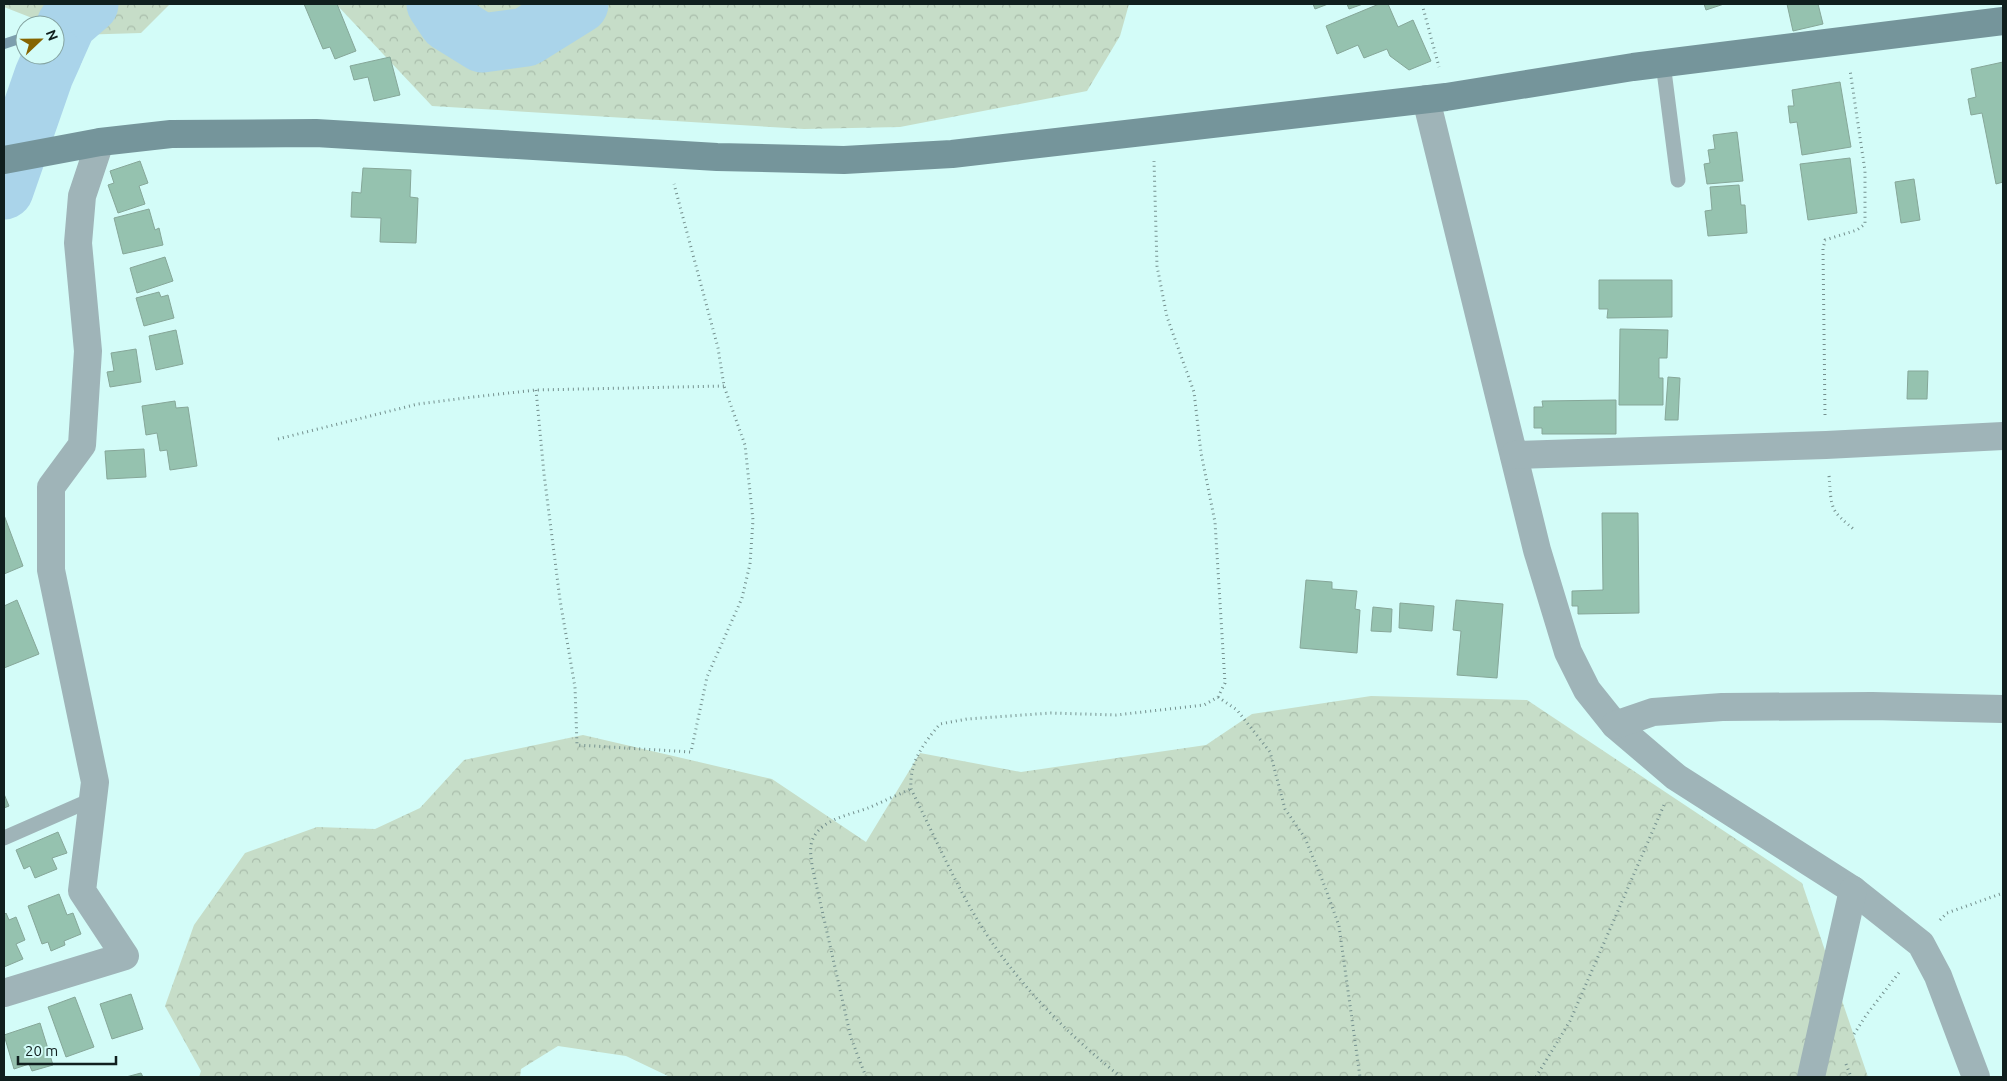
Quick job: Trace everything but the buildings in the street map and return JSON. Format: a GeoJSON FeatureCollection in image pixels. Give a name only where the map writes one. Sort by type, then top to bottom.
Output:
{"type":"FeatureCollection","features":[{"type":"Feature","properties":{"kind":"street"},"geometry":{"type":"LineString","coordinates":[[4,160],[100,142],[171,134],[316,133],[666,154],[844,160],[952,154],[1436,98],[1663,64],[2003,21]]}},
{"type":"Feature","properties":{"kind":"street"},"geometry":{"type":"LineString","coordinates":[[1436,98],[1514,455],[1537,550],[1568,652],[1587,690],[1615,725],[1676,777],[1853,890],[1921,944],[1938,976],[1976,1077]]}},
{"type":"Feature","properties":{"kind":"street"},"geometry":{"type":"LineString","coordinates":[[4,993],[125,956],[82,891],[95,782],[52,570],[52,487],[82,445],[88,350],[78,243],[82,196],[100,142]]}},
{"type":"Feature","properties":{"kind":"street"},"geometry":{"type":"LineString","coordinates":[[1514,455],[1826,445],[2003,436]]}},
{"type":"Feature","properties":{"kind":"street"},"geometry":{"type":"LineString","coordinates":[[1615,725],[1653,712],[1722,707],[1872,706],[2003,709]]}},
{"type":"Feature","properties":{"kind":"street"},"geometry":{"type":"LineString","coordinates":[[1811,1077],[1853,890]]}},
{"type":"Feature","properties":{"kind":"lane"},"geometry":{"type":"LineString","coordinates":[[1663,64],[1678,180]]}},
{"type":"Feature","properties":{"kind":"lane"},"geometry":{"type":"LineString","coordinates":[[4,838],[93,799]]}},
{"type":"Feature","properties":{"kind":"path"},"geometry":{"type":"LineString","coordinates":[[1422,4],[1428,23],[1436,98]]}},
{"type":"Feature","properties":{"kind":"path"},"geometry":{"type":"LineString","coordinates":[[1845,40],[1865,171],[1865,224],[1857,230],[1824,240],[1826,445],[1831,504],[1835,514],[1856,530]]}},
{"type":"Feature","properties":{"kind":"path"},"geometry":{"type":"LineString","coordinates":[[1121,1077],[1049,1012],[1019,978],[978,921],[911,789],[910,774],[922,746],[940,724],[967,719],[1051,713],[1116,715],[1204,706],[1218,697],[1225,683],[1215,522],[1201,453],[1194,392],[1167,317],[1157,266],[1154,194],[1155,131]]}},
{"type":"Feature","properties":{"kind":"path"},"geometry":{"type":"LineString","coordinates":[[536,390],[544,474],[560,600],[576,687],[578,745],[691,752],[708,677],[742,598],[750,564],[753,520],[745,445],[724,386],[718,348],[666,154]]}},
{"type":"Feature","properties":{"kind":"path"},"geometry":{"type":"LineString","coordinates":[[278,438],[418,404],[536,390],[724,386]]}},
{"type":"Feature","properties":{"kind":"path"},"geometry":{"type":"LineString","coordinates":[[1218,697],[1238,710],[1270,752],[1285,809],[1305,838],[1325,887],[1339,926],[1360,1077]]}},
{"type":"Feature","properties":{"kind":"path"},"geometry":{"type":"LineString","coordinates":[[1536,1077],[1570,1021],[1676,777]]}},
{"type":"Feature","properties":{"kind":"path"},"geometry":{"type":"LineString","coordinates":[[866,1077],[850,1038],[812,863],[812,841],[823,827],[840,816],[866,808],[911,789]]}},
{"type":"Feature","properties":{"kind":"green space"},"geometry":{"type":"Polygon","coordinates":[[[4,4],[170,4],[141,33],[76,35],[65,31],[65,15],[24,15],[4,7],[4,4]]]}},
{"type":"Feature","properties":{"kind":"green space"},"geometry":{"type":"Polygon","coordinates":[[[336,4],[1129,4],[1120,36],[1087,91],[900,127],[804,129],[432,106],[336,4]]]}},
{"type":"Feature","properties":{"kind":"green space"},"geometry":{"type":"Polygon","coordinates":[[[1371,696],[1527,700],[1802,883],[1868,1077],[670,1077],[626,1056],[558,1046],[521,1069],[520,1077],[199,1077],[201,1071],[165,1006],[194,925],[245,853],[317,827],[375,829],[420,808],[464,760],[583,735],[772,779],[866,842],[920,753],[1021,772],[1206,745],[1252,714],[1371,696]]]}},
{"type":"Feature","properties":{"kind":"waterway"},"geometry":{"type":"LineString","coordinates":[[65,28],[67,23],[89,4]]}},
{"type":"Feature","properties":{"kind":"waterway"},"geometry":{"type":"LineString","coordinates":[[436,4],[448,22],[482,43],[526,37],[579,4]]}},
{"type":"Feature","properties":{"kind":"waterway"},"geometry":{"type":"LineString","coordinates":[[4,44],[15,40]]}},
{"type":"Feature","properties":{"kind":"waterway"},"geometry":{"type":"LineString","coordinates":[[4,190],[48,65]]}}]}
